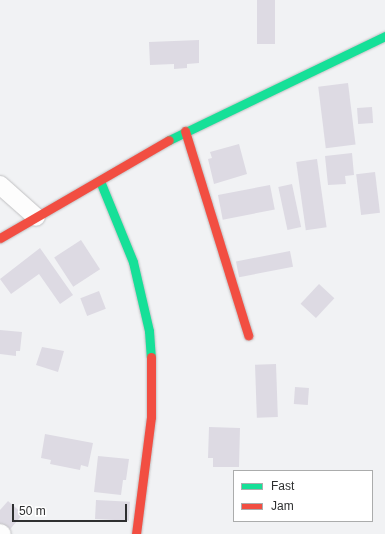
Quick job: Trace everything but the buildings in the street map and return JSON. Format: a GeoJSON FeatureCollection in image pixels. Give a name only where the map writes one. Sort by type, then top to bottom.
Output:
{"type":"FeatureCollection","features":[{"type":"Feature","properties":{"kind":"street"},"geometry":{"type":"LineString","coordinates":[[0,238],[185,131],[385,36]]}},
{"type":"Feature","properties":{"kind":"street"},"geometry":{"type":"LineString","coordinates":[[185,131],[248,335]]}},
{"type":"Feature","properties":{"kind":"street"},"geometry":{"type":"LineString","coordinates":[[100,181],[133,262],[148,331],[153,374],[151,417],[136,534]]}},
{"type":"Feature","properties":{"kind":"street"},"geometry":{"type":"LineString","coordinates":[[0,185],[36,217]]}},
{"type":"Feature","properties":{"kind":"traffic: fast"},"geometry":{"type":"LineString","coordinates":[[169,140],[385,36]]}},
{"type":"Feature","properties":{"kind":"traffic: fast"},"geometry":{"type":"LineString","coordinates":[[100,181],[133,262],[149,331],[151,357]]}},
{"type":"Feature","properties":{"kind":"traffic: jam"},"geometry":{"type":"LineString","coordinates":[[185,131],[248,335]]}},
{"type":"Feature","properties":{"kind":"traffic: jam"},"geometry":{"type":"LineString","coordinates":[[0,238],[169,140]]}},
{"type":"Feature","properties":{"kind":"traffic: jam"},"geometry":{"type":"LineString","coordinates":[[136,534],[151,417],[151,357]]}}]}
